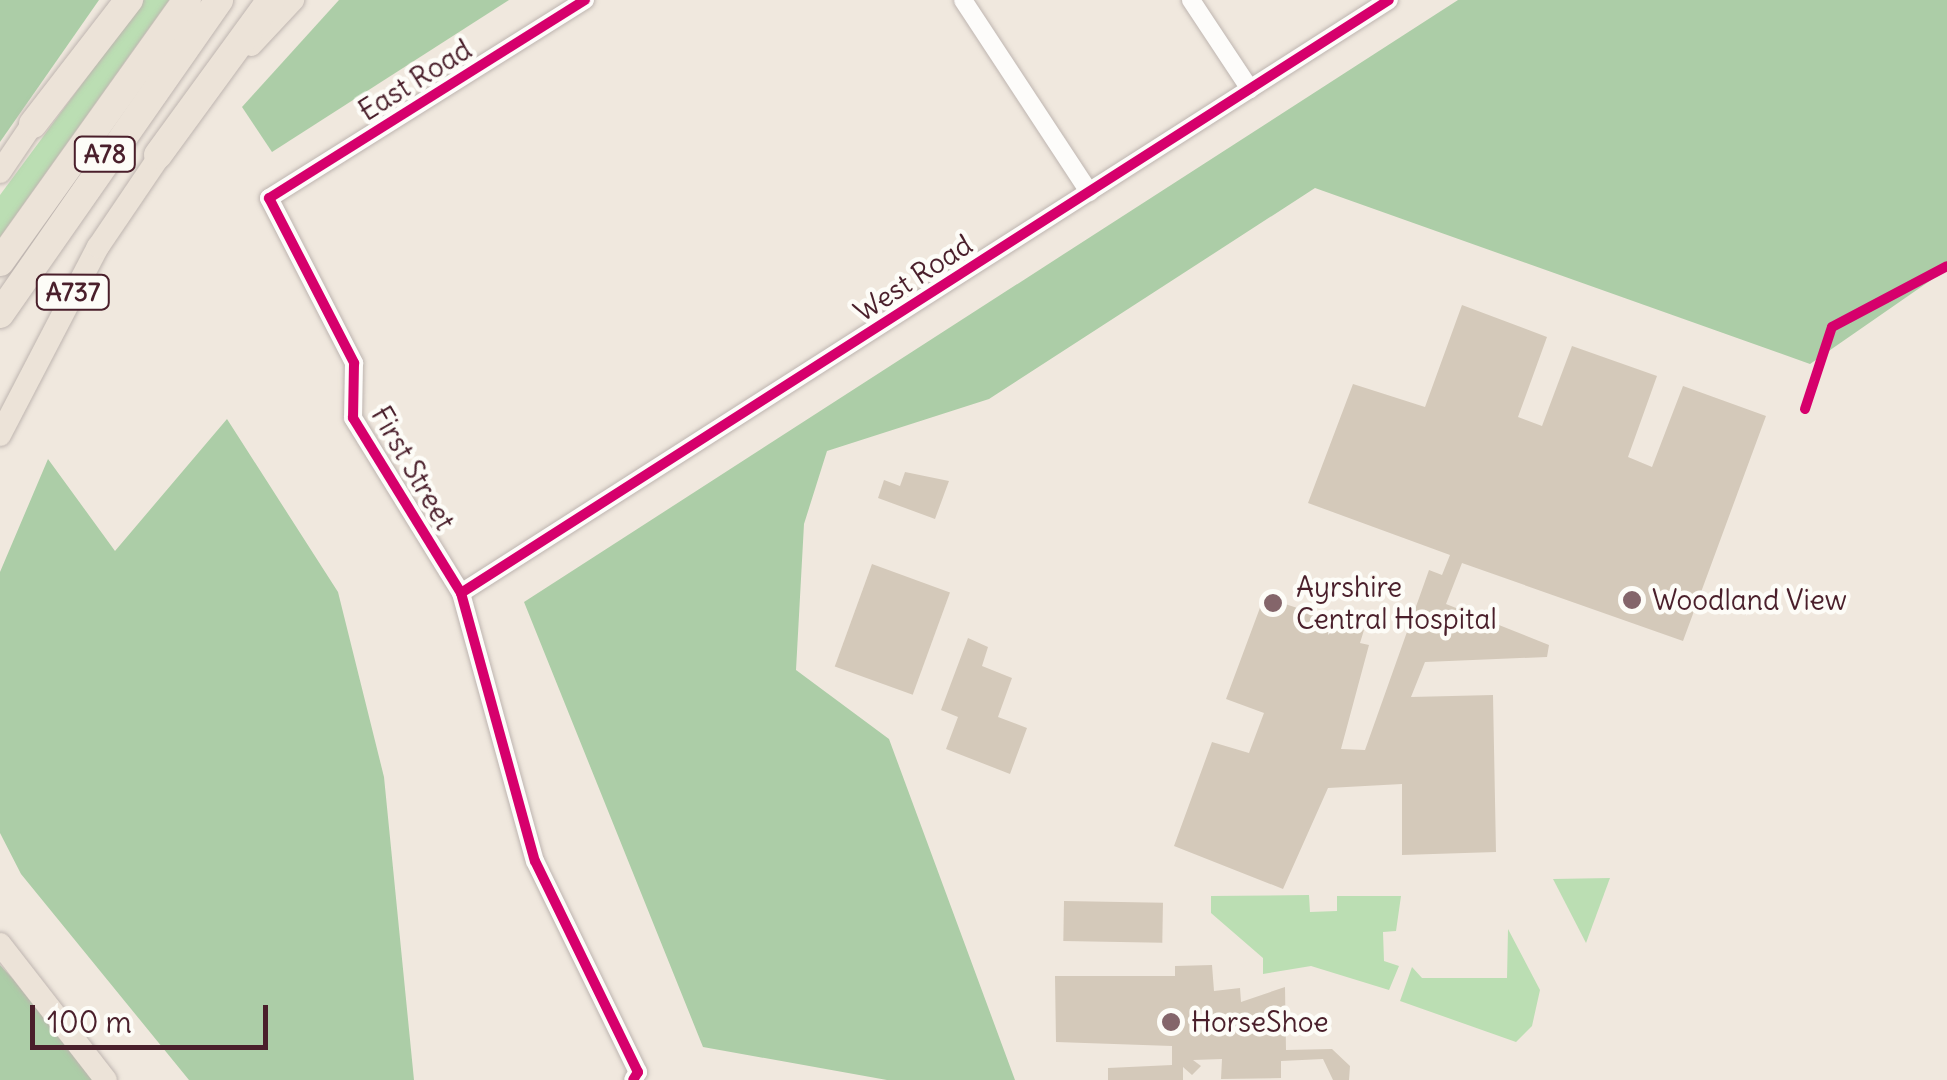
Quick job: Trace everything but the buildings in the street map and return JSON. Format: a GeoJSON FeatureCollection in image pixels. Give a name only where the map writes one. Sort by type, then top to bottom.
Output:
{"type":"FeatureCollection","features":[{"type":"Feature","properties":{"kind":"highway"},"geometry":{"type":"LineString","coordinates":[[33,124],[129,0]]}},
{"type":"Feature","properties":{"kind":"highway","name":"A78"},"geometry":{"type":"LineString","coordinates":[[0,262],[186,0]]}},
{"type":"Feature","properties":{"kind":"highway","name":"A78"},"geometry":{"type":"LineString","coordinates":[[0,314],[219,0]]}},
{"type":"Feature","properties":{"kind":"highway"},"geometry":{"type":"LineString","coordinates":[[158,156],[272,0]]}},
{"type":"Feature","properties":{"kind":"main road"},"geometry":{"type":"LineString","coordinates":[[0,172],[117,0]]}},
{"type":"Feature","properties":{"kind":"main road"},"geometry":{"type":"LineString","coordinates":[[158,156],[293,0]]}},
{"type":"Feature","properties":{"kind":"main road","name":"A737"},"geometry":{"type":"LineString","coordinates":[[0,435],[158,156]]}},
{"type":"Feature","properties":{"kind":"main road"},"geometry":{"type":"LineString","coordinates":[[0,944],[106,1080]]}},
{"type":"Feature","properties":{"kind":"street","name":"East Road"},"geometry":{"type":"LineString","coordinates":[[269,198],[585,0]]}},
{"type":"Feature","properties":{"kind":"street"},"geometry":{"type":"LineString","coordinates":[[962,0],[1089,192]]}},
{"type":"Feature","properties":{"kind":"street"},"geometry":{"type":"LineString","coordinates":[[1191,0],[1250,89]]}},
{"type":"Feature","properties":{"kind":"street","name":"West Road"},"geometry":{"type":"LineString","coordinates":[[461,594],[1389,0]]}},
{"type":"Feature","properties":{"kind":"street","name":"First Street"},"geometry":{"type":"LineString","coordinates":[[269,198],[354,363],[352,418],[461,594],[535,861],[637,1077]]}},
{"type":"Feature","properties":{"kind":"green space"},"geometry":{"type":"Polygon","coordinates":[[[0,0],[99,0],[0,142],[0,0]]]}},
{"type":"Feature","properties":{"kind":"green space"},"geometry":{"type":"Polygon","coordinates":[[[144,0],[169,0],[0,237],[0,195],[144,0]]]}},
{"type":"Feature","properties":{"kind":"green space"},"geometry":{"type":"Polygon","coordinates":[[[339,0],[509,0],[272,152],[242,107],[339,0]]]}},
{"type":"Feature","properties":{"kind":"green space"},"geometry":{"type":"Polygon","coordinates":[[[1458,0],[1947,0],[1947,269],[1810,364],[1315,188],[989,399],[827,451],[804,524],[796,670],[889,739],[1015,1080],[887,1080],[703,1047],[524,602],[1458,0]]]}},
{"type":"Feature","properties":{"kind":"green space"},"geometry":{"type":"Polygon","coordinates":[[[227,419],[338,592],[384,777],[414,1080],[189,1080],[21,874],[0,833],[0,572],[48,459],[115,551],[227,419]]]}},
{"type":"Feature","properties":{"kind":"green space"},"geometry":{"type":"Polygon","coordinates":[[[1610,878],[1586,943],[1553,879],[1610,878]]]}},
{"type":"Feature","properties":{"kind":"green space"},"geometry":{"type":"Polygon","coordinates":[[[1309,895],[1310,912],[1337,911],[1337,896],[1401,896],[1396,931],[1383,932],[1384,961],[1399,966],[1389,990],[1311,966],[1263,974],[1263,958],[1211,913],[1211,896],[1309,895]]]}},
{"type":"Feature","properties":{"kind":"green space"},"geometry":{"type":"Polygon","coordinates":[[[1508,929],[1540,990],[1532,1026],[1516,1042],[1400,1001],[1412,967],[1422,978],[1507,978],[1508,929]]]}},
{"type":"Feature","properties":{"kind":"green space"},"geometry":{"type":"Polygon","coordinates":[[[0,965],[13,979],[93,1080],[0,1080],[0,965]]]}},
{"type":"Feature","properties":{"kind":"cycle path"},"geometry":{"type":"LineString","coordinates":[[585,0],[269,198],[354,363],[353,418],[461,593],[535,861],[638,1072],[633,1080]]}},
{"type":"Feature","properties":{"kind":"cycle path"},"geometry":{"type":"LineString","coordinates":[[461,593],[1389,0]]}},
{"type":"Feature","properties":{"kind":"cycle path"},"geometry":{"type":"LineString","coordinates":[[1805,409],[1832,327],[1947,266]]}},
{"type":"Feature","properties":{"kind":"place","name":"Woodland View"},"geometry":{"type":"Point","coordinates":[1632,600]}},
{"type":"Feature","properties":{"kind":"place","name":"Ayrshire Central Hospital"},"geometry":{"type":"Point","coordinates":[1273,603]}},
{"type":"Feature","properties":{"kind":"place","name":"HorseShoe"},"geometry":{"type":"Point","coordinates":[1171,1022]}}]}
